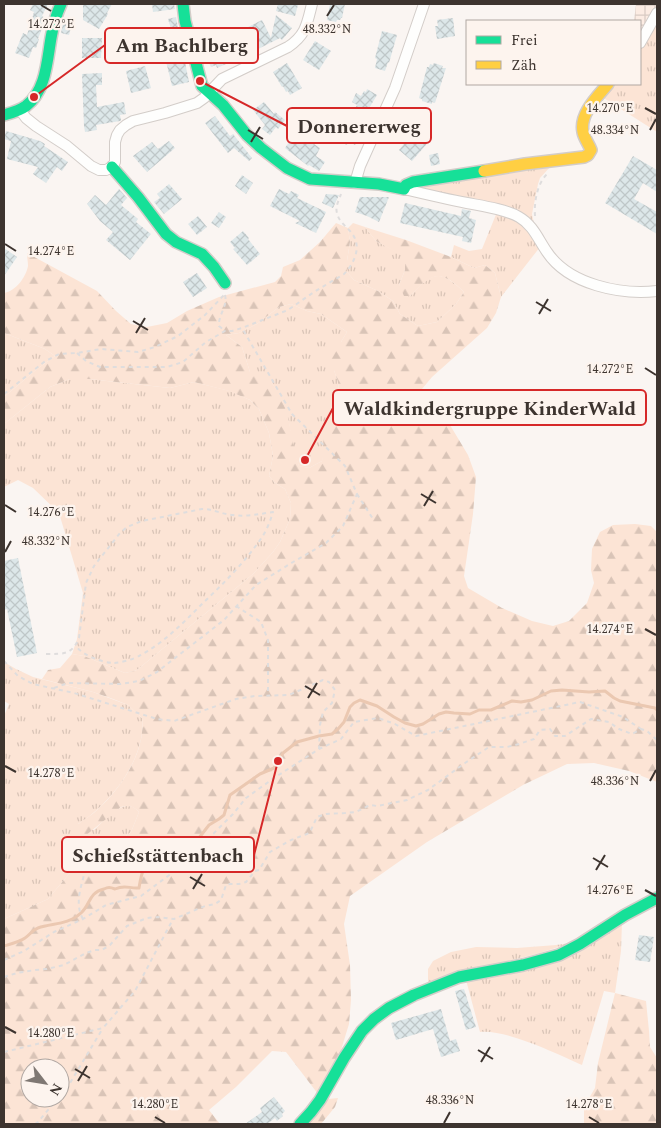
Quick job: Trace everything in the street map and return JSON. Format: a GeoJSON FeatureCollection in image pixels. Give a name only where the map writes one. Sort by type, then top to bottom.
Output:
{"type":"FeatureCollection","features":[{"type":"Feature","properties":{"kind":"street"},"geometry":{"type":"LineString","coordinates":[[4,115],[26,106],[34,98],[42,84],[54,25],[61,4]]}},
{"type":"Feature","properties":{"kind":"street"},"geometry":{"type":"LineString","coordinates":[[183,4],[185,21],[202,86],[222,105],[252,140],[287,168],[310,179],[379,184],[512,214],[525,221],[537,234],[551,258],[568,272],[598,286],[621,290],[657,291]]}},
{"type":"Feature","properties":{"kind":"street"},"geometry":{"type":"LineString","coordinates":[[20,110],[36,126],[67,146],[91,166],[99,170],[106,170],[112,167],[115,162],[115,142],[120,130],[126,125],[133,121],[197,103],[222,79],[288,47],[302,36],[312,4]]}},
{"type":"Feature","properties":{"kind":"street"},"geometry":{"type":"LineString","coordinates":[[355,182],[360,166],[395,88],[424,4]]}},
{"type":"Feature","properties":{"kind":"street"},"geometry":{"type":"LineString","coordinates":[[641,41],[657,14]]}},
{"type":"Feature","properties":{"kind":"street"},"geometry":{"type":"LineString","coordinates":[[404,189],[406,185],[413,182],[525,164],[584,157],[591,150],[583,130],[583,122],[588,110],[607,85]]}},
{"type":"Feature","properties":{"kind":"street"},"geometry":{"type":"LineString","coordinates":[[112,167],[166,234],[176,242],[202,254],[225,283]]}},
{"type":"Feature","properties":{"kind":"street"},"geometry":{"type":"LineString","coordinates":[[300,1124],[314,1109],[342,1059],[358,1037],[388,1007],[460,977],[561,954],[581,944],[623,915],[657,898]]}},
{"type":"Feature","properties":{"kind":"path"},"geometry":{"type":"LineString","coordinates":[[537,234],[535,212],[538,189],[542,179],[558,160]]}},
{"type":"Feature","properties":{"kind":"path"},"geometry":{"type":"LineString","coordinates":[[77,353],[86,362],[100,367],[167,366],[182,362],[206,342],[225,331],[242,328],[288,310],[338,278],[348,270],[355,258],[356,239],[337,216],[336,208],[341,192]]}},
{"type":"Feature","properties":{"kind":"path"},"geometry":{"type":"LineString","coordinates":[[4,394],[44,362],[59,354],[101,349],[138,352],[155,347],[178,336],[205,315],[224,294],[226,300],[218,319],[219,326],[225,331]]}},
{"type":"Feature","properties":{"kind":"path"},"geometry":{"type":"LineString","coordinates":[[242,328],[292,414],[345,466],[357,494],[373,519]]}},
{"type":"Feature","properties":{"kind":"path"},"geometry":{"type":"LineString","coordinates":[[54,688],[68,683],[121,684],[139,681],[157,672],[224,620],[256,585],[326,543],[343,526],[357,494]]}},
{"type":"Feature","properties":{"kind":"path"},"geometry":{"type":"LineString","coordinates":[[46,654],[70,652],[76,646],[79,638],[86,583],[94,566],[120,532],[127,527],[142,521],[202,509],[210,509],[232,515],[273,512],[262,539],[246,559],[172,633],[154,647],[137,657],[114,663],[84,654],[76,646]]}},
{"type":"Feature","properties":{"kind":"path"},"geometry":{"type":"LineString","coordinates":[[236,606],[261,622],[268,640],[268,695]]}},
{"type":"Feature","properties":{"kind":"path"},"geometry":{"type":"LineString","coordinates":[[4,661],[18,676],[33,684],[106,702],[156,719],[174,721],[236,699],[255,696],[288,695],[323,680],[330,682],[335,690],[332,703],[323,712],[320,725],[319,749]]}},
{"type":"Feature","properties":{"kind":"path"},"geometry":{"type":"LineString","coordinates":[[4,960],[24,952],[54,932],[83,919],[106,905],[141,896],[180,868],[233,814],[246,798],[319,749],[341,739],[354,722],[378,718],[395,724],[416,736],[580,702],[623,717],[647,731],[657,740]]}},
{"type":"Feature","properties":{"kind":"path"},"geometry":{"type":"LineString","coordinates":[[4,977],[64,965],[86,953],[102,950],[110,945],[126,926],[148,918],[174,919],[205,906],[215,904],[221,900],[226,885],[246,882],[255,872],[260,870],[270,852],[310,832],[317,817],[326,814],[345,814],[361,810],[370,805],[377,806],[407,800],[428,790],[490,746],[507,747],[534,739],[540,730],[550,729],[555,736],[565,736],[591,720],[609,722],[619,729],[632,734],[641,729]]}},
{"type":"Feature","properties":{"kind":"path"},"geometry":{"type":"LineString","coordinates":[[83,919],[80,914],[78,895],[84,875]]}},
{"type":"Feature","properties":{"kind":"path"},"geometry":{"type":"LineString","coordinates":[[70,1083],[103,1028],[135,991],[174,919]]}},
{"type":"Feature","properties":{"kind":"path"},"geometry":{"type":"LineString","coordinates":[[4,1052],[103,1028]]}},
{"type":"Feature","properties":{"kind":"path"},"geometry":{"type":"LineString","coordinates":[[35,1124],[50,1108]]}},
{"type":"Feature","properties":{"kind":"shaded area"},"geometry":{"type":"Polygon","coordinates":[[[636,4],[657,4],[657,9],[641,36],[641,20],[634,20],[636,4]]]}},
{"type":"Feature","properties":{"kind":"green space"},"geometry":{"type":"Polygon","coordinates":[[[657,19],[657,132],[602,97],[611,85],[641,85],[641,47],[657,19]]]}},
{"type":"Feature","properties":{"kind":"green space"},"geometry":{"type":"Polygon","coordinates":[[[551,166],[540,178],[538,184],[532,214],[535,229],[528,221],[410,186],[551,166]]]}},
{"type":"Feature","properties":{"kind":"green space"},"geometry":{"type":"Polygon","coordinates":[[[497,212],[524,223],[540,247],[501,297],[495,273],[485,265],[474,268],[451,257],[454,245],[469,251],[482,249],[497,212]]]}},
{"type":"Feature","properties":{"kind":"green space"},"geometry":{"type":"Polygon","coordinates":[[[336,223],[348,228],[350,242],[347,272],[354,280],[378,291],[393,301],[400,314],[418,326],[437,322],[456,304],[464,292],[449,279],[436,276],[424,282],[410,296],[404,296],[399,285],[405,270],[405,257],[376,241],[365,227],[406,240],[474,268],[485,265],[495,273],[501,297],[496,313],[487,328],[432,377],[417,395],[450,425],[468,455],[476,477],[464,576],[468,588],[502,608],[532,621],[553,626],[569,621],[587,603],[594,583],[591,570],[592,549],[600,532],[613,525],[635,524],[651,526],[657,532],[657,782],[629,771],[594,763],[567,764],[523,785],[427,842],[350,896],[344,924],[350,965],[351,1000],[349,1024],[341,1050],[318,1094],[286,1052],[272,1051],[236,1087],[209,1110],[220,1124],[4,1124],[4,919],[48,899],[79,862],[99,854],[131,832],[139,812],[131,806],[121,807],[85,836],[79,837],[73,834],[73,829],[106,801],[123,780],[136,756],[140,743],[142,718],[128,705],[113,699],[42,679],[48,670],[60,668],[72,654],[84,656],[125,673],[137,670],[253,574],[280,542],[290,519],[291,503],[285,489],[275,483],[269,476],[273,456],[269,433],[259,409],[250,400],[229,391],[194,382],[170,388],[89,379],[70,379],[50,387],[4,424],[4,397],[55,356],[45,349],[4,333],[4,293],[13,289],[23,279],[28,266],[27,253],[97,291],[131,324],[147,327],[167,323],[187,311],[219,297],[275,282],[281,276],[283,267],[300,260],[320,242],[336,223]],[[291,304],[279,307],[257,324],[239,333],[226,335],[242,347],[250,372],[264,373],[276,389],[287,416],[299,466],[309,468],[322,461],[324,432],[330,419],[339,408],[338,382],[326,347],[341,342],[347,332],[321,314],[307,311],[291,304]]]}},
{"type":"Feature","properties":{"kind":"green space"},"geometry":{"type":"Polygon","coordinates":[[[353,223],[365,227],[376,241],[405,256],[405,270],[399,285],[410,296],[430,278],[442,276],[456,284],[464,292],[456,304],[437,322],[418,326],[400,314],[393,301],[378,291],[354,280],[347,272],[350,242],[348,228],[353,223]]]}},
{"type":"Feature","properties":{"kind":"green space"},"geometry":{"type":"Polygon","coordinates":[[[291,304],[307,311],[321,314],[347,332],[341,342],[334,370],[338,382],[339,408],[330,419],[323,446],[322,461],[309,468],[299,466],[294,453],[289,423],[282,401],[272,383],[250,372],[242,347],[226,335],[239,333],[257,324],[279,307],[291,304]]]}},
{"type":"Feature","properties":{"kind":"green space"},"geometry":{"type":"Polygon","coordinates":[[[4,333],[45,349],[55,356],[4,397],[4,333]]]}},
{"type":"Feature","properties":{"kind":"green space"},"geometry":{"type":"Polygon","coordinates":[[[70,379],[89,379],[170,388],[194,382],[230,391],[250,400],[259,409],[269,433],[273,456],[269,476],[275,483],[285,489],[291,503],[290,519],[280,542],[253,574],[137,670],[125,673],[84,656],[72,654],[77,639],[83,593],[59,513],[33,488],[18,480],[4,487],[4,424],[50,387],[70,379]]]}},
{"type":"Feature","properties":{"kind":"green space"},"geometry":{"type":"Polygon","coordinates":[[[4,662],[33,677],[93,692],[128,705],[142,718],[142,733],[139,748],[124,779],[102,805],[78,824],[94,830],[119,808],[130,806],[139,812],[131,832],[99,854],[79,862],[48,899],[4,919],[4,716],[9,704],[4,701],[4,662]]]}},
{"type":"Feature","properties":{"kind":"green space"},"geometry":{"type":"Polygon","coordinates":[[[622,922],[621,951],[615,993],[604,991],[582,1065],[517,1038],[491,1032],[480,1032],[466,980],[497,975],[622,922]]]}},
{"type":"Feature","properties":{"kind":"green space"},"geometry":{"type":"Polygon","coordinates":[[[571,943],[428,982],[428,969],[433,961],[451,952],[476,947],[517,948],[571,943]]]}},
{"type":"Feature","properties":{"kind":"green space"},"geometry":{"type":"Polygon","coordinates":[[[615,993],[646,1001],[650,1047],[657,1058],[657,1124],[584,1124],[584,1107],[595,1088],[598,1063],[615,993]]]}},
{"type":"Feature","properties":{"kind":"green space"},"geometry":{"type":"Polygon","coordinates":[[[338,1098],[335,1107],[321,1124],[308,1124],[328,1099],[338,1098]]]}},
{"type":"Feature","properties":{"kind":"building"},"geometry":{"type":"Polygon","coordinates":[[[33,4],[48,4],[42,16],[45,18],[41,25],[43,26],[36,48],[33,47],[29,58],[15,53],[23,33],[27,35],[34,12],[30,10],[33,4]]]}},
{"type":"Feature","properties":{"kind":"building"},"geometry":{"type":"Polygon","coordinates":[[[83,4],[112,4],[99,29],[83,20],[83,4]]]}},
{"type":"Feature","properties":{"kind":"building"},"geometry":{"type":"Polygon","coordinates":[[[152,4],[174,4],[175,9],[153,12],[152,4]]]}},
{"type":"Feature","properties":{"kind":"building"},"geometry":{"type":"Polygon","coordinates":[[[278,4],[298,5],[295,16],[276,11],[278,4]]]}},
{"type":"Feature","properties":{"kind":"building"},"geometry":{"type":"Polygon","coordinates":[[[330,4],[345,4],[342,18],[336,22],[327,20],[330,4]]]}},
{"type":"Feature","properties":{"kind":"building"},"geometry":{"type":"Polygon","coordinates":[[[276,15],[292,28],[282,40],[280,38],[256,50],[246,28],[262,20],[271,38],[276,15]]]}},
{"type":"Feature","properties":{"kind":"building"},"geometry":{"type":"Polygon","coordinates":[[[176,17],[189,82],[172,86],[159,32],[171,29],[168,19],[176,17]]]}},
{"type":"Feature","properties":{"kind":"building"},"geometry":{"type":"Polygon","coordinates":[[[453,18],[455,36],[437,39],[435,26],[438,26],[437,20],[453,18]]]}},
{"type":"Feature","properties":{"kind":"building"},"geometry":{"type":"Polygon","coordinates":[[[63,22],[72,24],[69,35],[61,33],[63,22]]]}},
{"type":"Feature","properties":{"kind":"building"},"geometry":{"type":"Polygon","coordinates":[[[382,31],[397,35],[385,71],[375,68],[377,59],[375,58],[382,31]]]}},
{"type":"Feature","properties":{"kind":"building"},"geometry":{"type":"Polygon","coordinates":[[[82,38],[102,38],[101,58],[82,58],[82,38]]]}},
{"type":"Feature","properties":{"kind":"building"},"geometry":{"type":"Polygon","coordinates":[[[315,41],[331,51],[319,70],[303,60],[315,41]]]}},
{"type":"Feature","properties":{"kind":"building"},"geometry":{"type":"Polygon","coordinates":[[[217,44],[226,64],[217,68],[216,65],[211,67],[203,51],[217,44]]]}},
{"type":"Feature","properties":{"kind":"building"},"geometry":{"type":"Polygon","coordinates":[[[287,63],[302,88],[290,95],[282,87],[273,72],[287,63]]]}},
{"type":"Feature","properties":{"kind":"building"},"geometry":{"type":"Polygon","coordinates":[[[434,63],[443,66],[442,68],[446,68],[435,103],[432,102],[432,104],[419,98],[427,67],[434,63]]]}},
{"type":"Feature","properties":{"kind":"building"},"geometry":{"type":"Polygon","coordinates":[[[145,66],[151,88],[131,93],[126,71],[145,66]]]}},
{"type":"Feature","properties":{"kind":"building"},"geometry":{"type":"Polygon","coordinates":[[[102,73],[102,85],[96,85],[97,107],[124,102],[126,114],[120,115],[120,121],[96,125],[97,130],[85,132],[82,74],[102,73]]]}},
{"type":"Feature","properties":{"kind":"building"},"geometry":{"type":"Polygon","coordinates":[[[367,89],[377,95],[355,128],[362,132],[355,145],[348,141],[347,145],[336,140],[344,123],[346,124],[357,105],[352,102],[356,93],[361,96],[367,89]]]}},
{"type":"Feature","properties":{"kind":"building"},"geometry":{"type":"Polygon","coordinates":[[[264,102],[274,114],[275,112],[285,120],[270,135],[262,129],[265,125],[253,110],[264,102]]]}},
{"type":"Feature","properties":{"kind":"building"},"geometry":{"type":"Polygon","coordinates":[[[215,116],[230,136],[233,134],[252,158],[249,161],[234,148],[228,153],[205,123],[215,116]]]}},
{"type":"Feature","properties":{"kind":"building"},"geometry":{"type":"Polygon","coordinates":[[[417,128],[431,139],[412,161],[399,150],[417,128]]]}},
{"type":"Feature","properties":{"kind":"building"},"geometry":{"type":"Polygon","coordinates":[[[6,131],[40,141],[45,144],[44,146],[68,162],[62,171],[57,167],[46,183],[33,174],[38,167],[7,159],[11,141],[4,139],[6,131]]]}},
{"type":"Feature","properties":{"kind":"building"},"geometry":{"type":"Polygon","coordinates":[[[293,136],[299,140],[302,136],[320,148],[316,156],[325,162],[319,171],[308,166],[285,148],[293,136]]]}},
{"type":"Feature","properties":{"kind":"building"},"geometry":{"type":"Polygon","coordinates":[[[169,141],[175,148],[147,172],[133,156],[152,142],[158,149],[169,141]]]}},
{"type":"Feature","properties":{"kind":"building"},"geometry":{"type":"Polygon","coordinates":[[[438,153],[440,164],[431,166],[429,155],[438,153]]]}},
{"type":"Feature","properties":{"kind":"building"},"geometry":{"type":"Polygon","coordinates":[[[633,156],[657,170],[657,192],[643,183],[634,199],[657,212],[657,234],[605,203],[633,156]]]}},
{"type":"Feature","properties":{"kind":"building"},"geometry":{"type":"Polygon","coordinates":[[[242,175],[253,183],[246,194],[235,186],[242,175]]]}},
{"type":"Feature","properties":{"kind":"building"},"geometry":{"type":"Polygon","coordinates":[[[169,184],[182,199],[164,214],[154,202],[160,198],[157,194],[169,184]]]}},
{"type":"Feature","properties":{"kind":"building"},"geometry":{"type":"Polygon","coordinates":[[[119,189],[127,198],[121,205],[138,219],[136,222],[151,234],[130,260],[106,240],[113,232],[100,221],[87,204],[95,195],[106,205],[119,189]]]}},
{"type":"Feature","properties":{"kind":"building"},"geometry":{"type":"Polygon","coordinates":[[[279,189],[289,194],[291,191],[299,195],[297,198],[326,212],[316,233],[295,223],[300,221],[270,206],[279,189]]]}},
{"type":"Feature","properties":{"kind":"building"},"geometry":{"type":"Polygon","coordinates":[[[326,194],[339,195],[333,208],[322,203],[326,194]]]}},
{"type":"Feature","properties":{"kind":"building"},"geometry":{"type":"Polygon","coordinates":[[[360,197],[389,197],[379,222],[355,212],[360,197]]]}},
{"type":"Feature","properties":{"kind":"building"},"geometry":{"type":"Polygon","coordinates":[[[405,203],[461,216],[462,209],[471,211],[469,218],[476,220],[471,243],[462,241],[463,237],[400,223],[405,203]]]}},
{"type":"Feature","properties":{"kind":"building"},"geometry":{"type":"Polygon","coordinates":[[[219,212],[226,217],[219,228],[211,223],[219,212]]]}},
{"type":"Feature","properties":{"kind":"building"},"geometry":{"type":"Polygon","coordinates":[[[198,216],[207,227],[197,235],[188,224],[198,216]]]}},
{"type":"Feature","properties":{"kind":"building"},"geometry":{"type":"Polygon","coordinates":[[[243,231],[260,254],[247,265],[233,249],[235,248],[230,242],[243,231]]]}},
{"type":"Feature","properties":{"kind":"building"},"geometry":{"type":"Polygon","coordinates":[[[4,248],[17,257],[4,276],[4,248]]]}},
{"type":"Feature","properties":{"kind":"building"},"geometry":{"type":"Polygon","coordinates":[[[197,273],[207,288],[193,297],[183,282],[197,273]]]}},
{"type":"Feature","properties":{"kind":"building"},"geometry":{"type":"Polygon","coordinates":[[[18,558],[37,653],[17,657],[7,609],[4,610],[4,561],[18,558]]]}},
{"type":"Feature","properties":{"kind":"building"},"geometry":{"type":"Polygon","coordinates":[[[639,935],[654,937],[650,962],[635,960],[639,935]]]}},
{"type":"Feature","properties":{"kind":"building"},"geometry":{"type":"Polygon","coordinates":[[[464,989],[476,1027],[466,1030],[455,991],[464,989]]]}},
{"type":"Feature","properties":{"kind":"building"},"geometry":{"type":"Polygon","coordinates":[[[441,1009],[450,1041],[456,1039],[460,1051],[441,1057],[433,1029],[396,1040],[391,1023],[441,1009]]]}},
{"type":"Feature","properties":{"kind":"building"},"geometry":{"type":"Polygon","coordinates":[[[274,1097],[285,1111],[282,1114],[283,1116],[277,1121],[275,1118],[267,1124],[245,1124],[262,1112],[260,1108],[274,1097]]]}},
{"type":"Feature","properties":{"kind":"waterway"},"geometry":{"type":"LineString","coordinates":[[4,946],[27,937],[38,928],[71,920],[84,910],[92,896],[99,891],[107,888],[139,888],[145,866],[152,857],[162,853],[177,858],[185,856],[209,825],[224,815],[230,795],[260,774],[274,768],[283,753],[297,742],[332,734],[344,722],[350,707],[360,700],[377,706],[405,723],[416,726],[446,712],[470,714],[479,710],[491,710],[512,701],[532,700],[551,691],[562,690],[605,691],[620,701],[657,710]]}},
{"type":"Feature","properties":{"kind":"traffic: fast"},"geometry":{"type":"LineString","coordinates":[[4,115],[18,111],[26,106],[38,92],[47,66],[53,29],[61,4]]}},
{"type":"Feature","properties":{"kind":"traffic: fast"},"geometry":{"type":"LineString","coordinates":[[183,4],[185,21],[202,86],[223,105],[247,135],[287,168],[310,179],[379,184],[404,189],[406,185],[413,182],[484,171]]}},
{"type":"Feature","properties":{"kind":"traffic: fast"},"geometry":{"type":"LineString","coordinates":[[112,167],[166,234],[176,242],[202,254],[225,283]]}},
{"type":"Feature","properties":{"kind":"traffic: fast"},"geometry":{"type":"LineString","coordinates":[[300,1124],[320,1100],[362,1031],[389,1008],[414,995],[459,977],[523,965],[559,955],[657,898]]}},
{"type":"Feature","properties":{"kind":"traffic: slow"},"geometry":{"type":"LineString","coordinates":[[484,171],[588,155],[591,150],[583,132],[584,119],[590,106],[607,85]]}},
{"type":"Feature","properties":{"kind":"place","name":"Donnererweg"},"geometry":{"type":"Point","coordinates":[200,81]}},
{"type":"Feature","properties":{"kind":"place","name":"Am Bachlberg"},"geometry":{"type":"Point","coordinates":[34,97]}},
{"type":"Feature","properties":{"kind":"place","name":"Waldkindergruppe KinderWald"},"geometry":{"type":"Point","coordinates":[305,460]}},
{"type":"Feature","properties":{"kind":"place","name":"Schießstättenbach"},"geometry":{"type":"Point","coordinates":[278,761]}}]}
